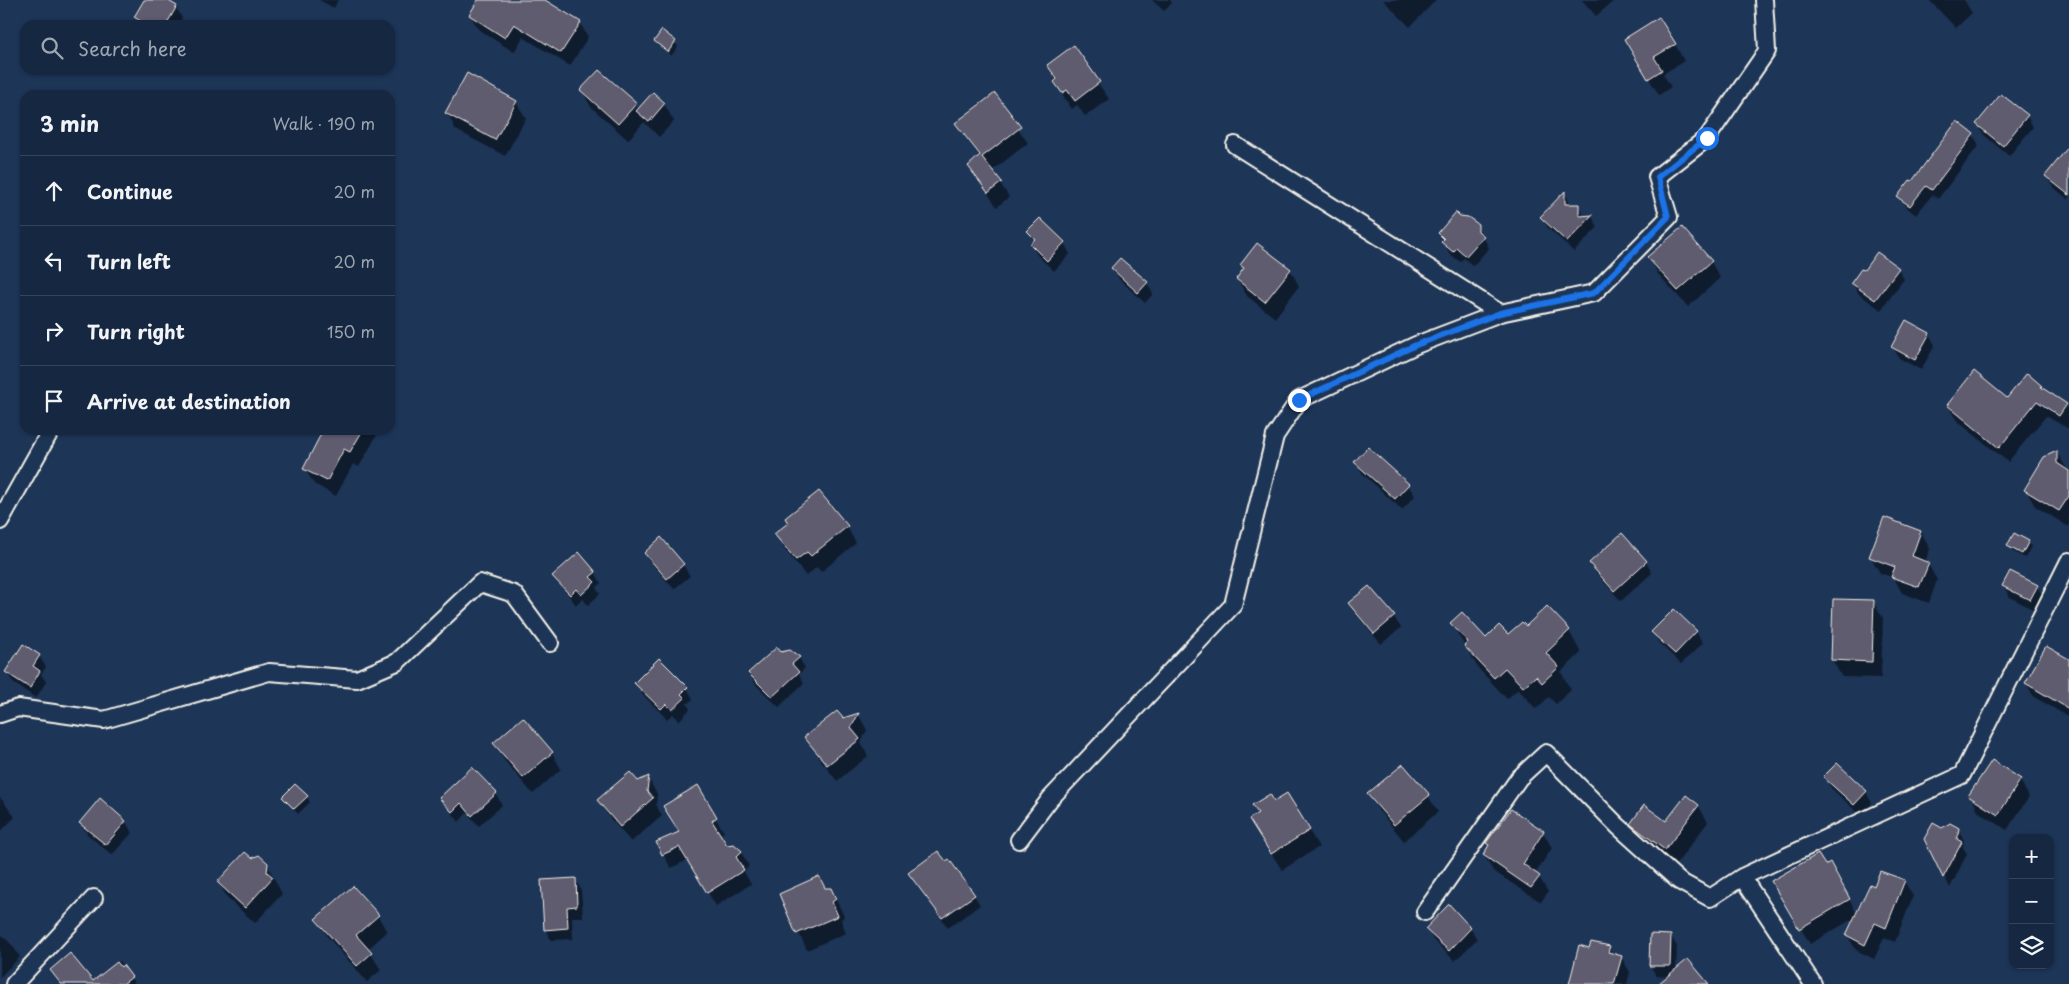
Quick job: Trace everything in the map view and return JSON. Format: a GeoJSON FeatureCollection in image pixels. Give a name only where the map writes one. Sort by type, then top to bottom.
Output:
{"type":"FeatureCollection","features":[{"type":"Feature","properties":{"kind":"street"},"geometry":{"type":"LineString","coordinates":[[1019,840],[1050,799],[1233,606],[1275,436],[1299,400],[1416,345],[1500,313],[1594,293],[1668,217],[1658,177],[1707,138],[1767,51],[1764,0]]}},
{"type":"Feature","properties":{"kind":"street"},"geometry":{"type":"LineString","coordinates":[[1235,145],[1500,313]]}},
{"type":"Feature","properties":{"kind":"street"},"geometry":{"type":"LineString","coordinates":[[0,521],[48,435]]}},
{"type":"Feature","properties":{"kind":"street"},"geometry":{"type":"LineString","coordinates":[[1425,912],[1519,778],[1546,753],[1618,826],[1679,880],[1710,898],[1742,877],[1962,775],[2069,561]]}},
{"type":"Feature","properties":{"kind":"street"},"geometry":{"type":"LineString","coordinates":[[0,714],[18,708],[104,720],[269,672],[357,679],[397,662],[480,583],[514,594],[550,643]]}},
{"type":"Feature","properties":{"kind":"street"},"geometry":{"type":"LineString","coordinates":[[1742,877],[1813,984]]}},
{"type":"Feature","properties":{"kind":"street"},"geometry":{"type":"LineString","coordinates":[[14,984],[94,898]]}},
{"type":"Feature","properties":{"kind":"building"},"geometry":{"type":"Polygon","coordinates":[[[144,0],[167,0],[177,6],[169,20],[139,20],[134,17],[144,0]]]}},
{"type":"Feature","properties":{"kind":"building"},"geometry":{"type":"Polygon","coordinates":[[[478,0],[545,0],[581,22],[561,53],[514,24],[505,38],[469,15],[478,0]]]}},
{"type":"Feature","properties":{"kind":"building"},"geometry":{"type":"Polygon","coordinates":[[[1659,17],[1676,44],[1654,57],[1662,70],[1648,79],[1624,39],[1659,17]]]}},
{"type":"Feature","properties":{"kind":"building"},"geometry":{"type":"Polygon","coordinates":[[[662,30],[676,41],[668,52],[654,41],[662,30]]]}},
{"type":"Feature","properties":{"kind":"building"},"geometry":{"type":"Polygon","coordinates":[[[1074,45],[1100,82],[1075,101],[1067,90],[1062,93],[1054,82],[1057,79],[1047,65],[1074,45]]]}},
{"type":"Feature","properties":{"kind":"building"},"geometry":{"type":"Polygon","coordinates":[[[599,70],[637,103],[618,124],[580,90],[599,70]]]}},
{"type":"Feature","properties":{"kind":"building"},"geometry":{"type":"Polygon","coordinates":[[[467,73],[517,101],[495,140],[445,113],[467,73]]]}},
{"type":"Feature","properties":{"kind":"building"},"geometry":{"type":"Polygon","coordinates":[[[653,92],[665,103],[649,122],[636,111],[653,92]]]}},
{"type":"Feature","properties":{"kind":"building"},"geometry":{"type":"Polygon","coordinates":[[[995,93],[1021,127],[982,157],[1002,182],[988,193],[968,166],[980,155],[955,123],[995,93]]]}},
{"type":"Feature","properties":{"kind":"building"},"geometry":{"type":"Polygon","coordinates":[[[2001,94],[2028,115],[2003,146],[1976,124],[2001,94]]]}},
{"type":"Feature","properties":{"kind":"building"},"geometry":{"type":"Polygon","coordinates":[[[1957,121],[1974,134],[1932,190],[1926,186],[1910,206],[1897,197],[1910,180],[1912,181],[1957,121]]]}},
{"type":"Feature","properties":{"kind":"building"},"geometry":{"type":"Polygon","coordinates":[[[2069,146],[2069,195],[2045,176],[2069,146]]]}},
{"type":"Feature","properties":{"kind":"building"},"geometry":{"type":"Polygon","coordinates":[[[1565,191],[1565,204],[1579,204],[1579,216],[1593,215],[1567,242],[1540,217],[1565,191]]]}},
{"type":"Feature","properties":{"kind":"building"},"geometry":{"type":"Polygon","coordinates":[[[1456,212],[1460,216],[1468,217],[1478,224],[1478,231],[1484,236],[1466,256],[1457,248],[1453,252],[1441,242],[1444,239],[1438,233],[1456,212]]]}},
{"type":"Feature","properties":{"kind":"building"},"geometry":{"type":"Polygon","coordinates":[[[1040,218],[1065,242],[1047,261],[1030,244],[1035,239],[1027,231],[1040,218]]]}},
{"type":"Feature","properties":{"kind":"building"},"geometry":{"type":"Polygon","coordinates":[[[1682,227],[1712,261],[1678,291],[1647,257],[1682,227]]]}},
{"type":"Feature","properties":{"kind":"building"},"geometry":{"type":"Polygon","coordinates":[[[1257,243],[1291,269],[1265,302],[1236,279],[1244,268],[1240,265],[1257,243]]]}},
{"type":"Feature","properties":{"kind":"building"},"geometry":{"type":"Polygon","coordinates":[[[1877,252],[1899,268],[1875,300],[1851,283],[1861,269],[1864,270],[1877,252]]]}},
{"type":"Feature","properties":{"kind":"building"},"geometry":{"type":"Polygon","coordinates":[[[1120,258],[1148,282],[1138,293],[1111,268],[1120,258]]]}},
{"type":"Feature","properties":{"kind":"building"},"geometry":{"type":"Polygon","coordinates":[[[1906,320],[1930,333],[1915,360],[1891,347],[1906,320]]]}},
{"type":"Feature","properties":{"kind":"building"},"geometry":{"type":"Polygon","coordinates":[[[1974,371],[2007,398],[2027,373],[2041,387],[2067,404],[2059,416],[2037,401],[1999,448],[1947,405],[1974,371]]]}},
{"type":"Feature","properties":{"kind":"building"},"geometry":{"type":"Polygon","coordinates":[[[320,435],[360,435],[350,452],[344,449],[327,481],[303,469],[320,435]]]}},
{"type":"Feature","properties":{"kind":"building"},"geometry":{"type":"Polygon","coordinates":[[[1368,447],[1409,484],[1395,499],[1354,462],[1368,447]]]}},
{"type":"Feature","properties":{"kind":"building"},"geometry":{"type":"Polygon","coordinates":[[[2057,451],[2057,463],[2069,471],[2069,496],[2059,511],[2024,490],[2044,457],[2057,451]]]}},
{"type":"Feature","properties":{"kind":"building"},"geometry":{"type":"Polygon","coordinates":[[[819,491],[848,526],[811,556],[807,552],[796,560],[774,534],[788,523],[785,518],[819,491]]]}},
{"type":"Feature","properties":{"kind":"building"},"geometry":{"type":"Polygon","coordinates":[[[1884,517],[1921,531],[1912,556],[1929,563],[1919,587],[1891,577],[1895,567],[1869,557],[1884,517]]]}},
{"type":"Feature","properties":{"kind":"building"},"geometry":{"type":"Polygon","coordinates":[[[1622,533],[1647,561],[1614,591],[1589,563],[1622,533]]]}},
{"type":"Feature","properties":{"kind":"building"},"geometry":{"type":"Polygon","coordinates":[[[2014,533],[2029,541],[2022,554],[2007,546],[2014,533]]]}},
{"type":"Feature","properties":{"kind":"building"},"geometry":{"type":"Polygon","coordinates":[[[661,537],[684,564],[667,579],[644,553],[661,537]]]}},
{"type":"Feature","properties":{"kind":"building"},"geometry":{"type":"Polygon","coordinates":[[[579,552],[596,572],[590,577],[595,582],[581,595],[576,589],[570,595],[552,576],[579,552]]]}},
{"type":"Feature","properties":{"kind":"building"},"geometry":{"type":"Polygon","coordinates":[[[2010,571],[2038,585],[2030,600],[2002,586],[2010,571]]]}},
{"type":"Feature","properties":{"kind":"building"},"geometry":{"type":"Polygon","coordinates":[[[1369,586],[1395,616],[1374,634],[1348,603],[1369,586]]]}},
{"type":"Feature","properties":{"kind":"building"},"geometry":{"type":"Polygon","coordinates":[[[1833,599],[1874,600],[1872,662],[1831,660],[1833,599]]]}},
{"type":"Feature","properties":{"kind":"building"},"geometry":{"type":"Polygon","coordinates":[[[1547,606],[1570,630],[1546,653],[1559,667],[1542,683],[1536,676],[1523,687],[1505,668],[1494,678],[1464,646],[1468,642],[1450,623],[1462,612],[1486,638],[1499,625],[1508,634],[1522,622],[1526,626],[1547,606]]]}},
{"type":"Feature","properties":{"kind":"building"},"geometry":{"type":"Polygon","coordinates":[[[1674,609],[1697,631],[1675,654],[1651,632],[1674,609]]]}},
{"type":"Feature","properties":{"kind":"building"},"geometry":{"type":"Polygon","coordinates":[[[23,644],[40,655],[33,666],[40,671],[30,688],[5,672],[23,644]]]}},
{"type":"Feature","properties":{"kind":"building"},"geometry":{"type":"Polygon","coordinates":[[[2046,646],[2069,659],[2069,709],[2025,683],[2046,646]]]}},
{"type":"Feature","properties":{"kind":"building"},"geometry":{"type":"Polygon","coordinates":[[[777,647],[781,652],[790,650],[800,657],[792,664],[799,672],[772,697],[748,673],[777,647]]]}},
{"type":"Feature","properties":{"kind":"building"},"geometry":{"type":"Polygon","coordinates":[[[659,658],[688,687],[681,694],[685,698],[672,710],[666,704],[661,709],[634,683],[659,658]]]}},
{"type":"Feature","properties":{"kind":"building"},"geometry":{"type":"Polygon","coordinates":[[[837,711],[843,718],[859,713],[851,728],[860,739],[827,765],[804,737],[837,711]]]}},
{"type":"Feature","properties":{"kind":"building"},"geometry":{"type":"Polygon","coordinates":[[[523,717],[553,752],[523,778],[493,743],[523,717]]]}},
{"type":"Feature","properties":{"kind":"building"},"geometry":{"type":"Polygon","coordinates":[[[1992,760],[2021,779],[1998,815],[1968,796],[1992,760]]]}},
{"type":"Feature","properties":{"kind":"building"},"geometry":{"type":"Polygon","coordinates":[[[1837,763],[1867,791],[1854,805],[1823,777],[1837,763]]]}},
{"type":"Feature","properties":{"kind":"building"},"geometry":{"type":"Polygon","coordinates":[[[1403,764],[1430,795],[1394,825],[1367,794],[1403,764]]]}},
{"type":"Feature","properties":{"kind":"building"},"geometry":{"type":"Polygon","coordinates":[[[472,767],[497,793],[472,816],[461,803],[452,812],[439,798],[472,767]]]}},
{"type":"Feature","properties":{"kind":"building"},"geometry":{"type":"Polygon","coordinates":[[[630,772],[638,781],[649,776],[647,791],[653,798],[620,827],[597,800],[630,772]]]}},
{"type":"Feature","properties":{"kind":"building"},"geometry":{"type":"Polygon","coordinates":[[[295,784],[308,796],[294,809],[282,797],[295,784]]]}},
{"type":"Feature","properties":{"kind":"building"},"geometry":{"type":"Polygon","coordinates":[[[698,785],[717,817],[712,821],[727,845],[734,844],[742,851],[736,857],[744,870],[707,893],[679,847],[662,855],[656,842],[679,832],[663,806],[698,785]]]}},
{"type":"Feature","properties":{"kind":"building"},"geometry":{"type":"Polygon","coordinates":[[[1287,793],[1310,830],[1271,854],[1249,819],[1258,813],[1252,805],[1270,794],[1274,801],[1287,793]]]}},
{"type":"Feature","properties":{"kind":"building"},"geometry":{"type":"Polygon","coordinates":[[[1686,795],[1699,805],[1665,850],[1630,824],[1644,805],[1666,821],[1686,795]]]}},
{"type":"Feature","properties":{"kind":"building"},"geometry":{"type":"Polygon","coordinates":[[[100,798],[126,821],[106,845],[79,823],[100,798]]]}},
{"type":"Feature","properties":{"kind":"building"},"geometry":{"type":"Polygon","coordinates":[[[1511,809],[1544,831],[1523,864],[1540,876],[1531,888],[1483,855],[1489,845],[1486,843],[1511,809]]]}},
{"type":"Feature","properties":{"kind":"building"},"geometry":{"type":"Polygon","coordinates":[[[1933,823],[1942,828],[1950,823],[1959,828],[1957,839],[1962,842],[1943,878],[1924,839],[1933,823]]]}},
{"type":"Feature","properties":{"kind":"building"},"geometry":{"type":"Polygon","coordinates":[[[938,851],[946,861],[949,859],[975,895],[942,918],[908,873],[938,851]]]}},
{"type":"Feature","properties":{"kind":"building"},"geometry":{"type":"Polygon","coordinates":[[[245,852],[252,858],[259,855],[268,863],[267,872],[273,877],[245,908],[217,882],[245,852]]]}},
{"type":"Feature","properties":{"kind":"building"},"geometry":{"type":"Polygon","coordinates":[[[1818,854],[1825,865],[1830,862],[1850,899],[1799,929],[1771,881],[1818,854]]]}},
{"type":"Feature","properties":{"kind":"building"},"geometry":{"type":"Polygon","coordinates":[[[1880,871],[1905,880],[1886,928],[1875,923],[1865,945],[1846,935],[1870,884],[1874,886],[1880,871]]]}},
{"type":"Feature","properties":{"kind":"building"},"geometry":{"type":"Polygon","coordinates":[[[819,876],[825,888],[831,888],[836,899],[832,902],[838,916],[796,934],[779,894],[819,876]]]}},
{"type":"Feature","properties":{"kind":"building"},"geometry":{"type":"Polygon","coordinates":[[[576,878],[577,906],[567,907],[568,928],[544,930],[541,880],[576,878]]]}},
{"type":"Feature","properties":{"kind":"building"},"geometry":{"type":"Polygon","coordinates":[[[353,886],[379,915],[356,935],[372,953],[357,966],[315,919],[353,886]]]}},
{"type":"Feature","properties":{"kind":"building"},"geometry":{"type":"Polygon","coordinates":[[[1449,904],[1471,928],[1449,951],[1425,929],[1449,904]]]}},
{"type":"Feature","properties":{"kind":"building"},"geometry":{"type":"Polygon","coordinates":[[[1650,934],[1671,935],[1670,966],[1649,966],[1650,934]]]}},
{"type":"Feature","properties":{"kind":"building"},"geometry":{"type":"Polygon","coordinates":[[[1591,942],[1610,946],[1608,952],[1622,956],[1614,984],[1569,984],[1579,945],[1589,948],[1591,942]]]}},
{"type":"Feature","properties":{"kind":"building"},"geometry":{"type":"Polygon","coordinates":[[[70,953],[93,981],[117,962],[121,967],[123,965],[132,977],[123,984],[61,984],[50,970],[70,953]]]}},
{"type":"Feature","properties":{"kind":"building"},"geometry":{"type":"Polygon","coordinates":[[[1688,959],[1709,984],[1658,984],[1688,959]]]}},
{"type":"Feature","properties":{"kind":"route"},"geometry":{"type":"LineString","coordinates":[[1299,400],[1416,345],[1500,313],[1594,293],[1668,217],[1658,177],[1707,138]]}}]}
